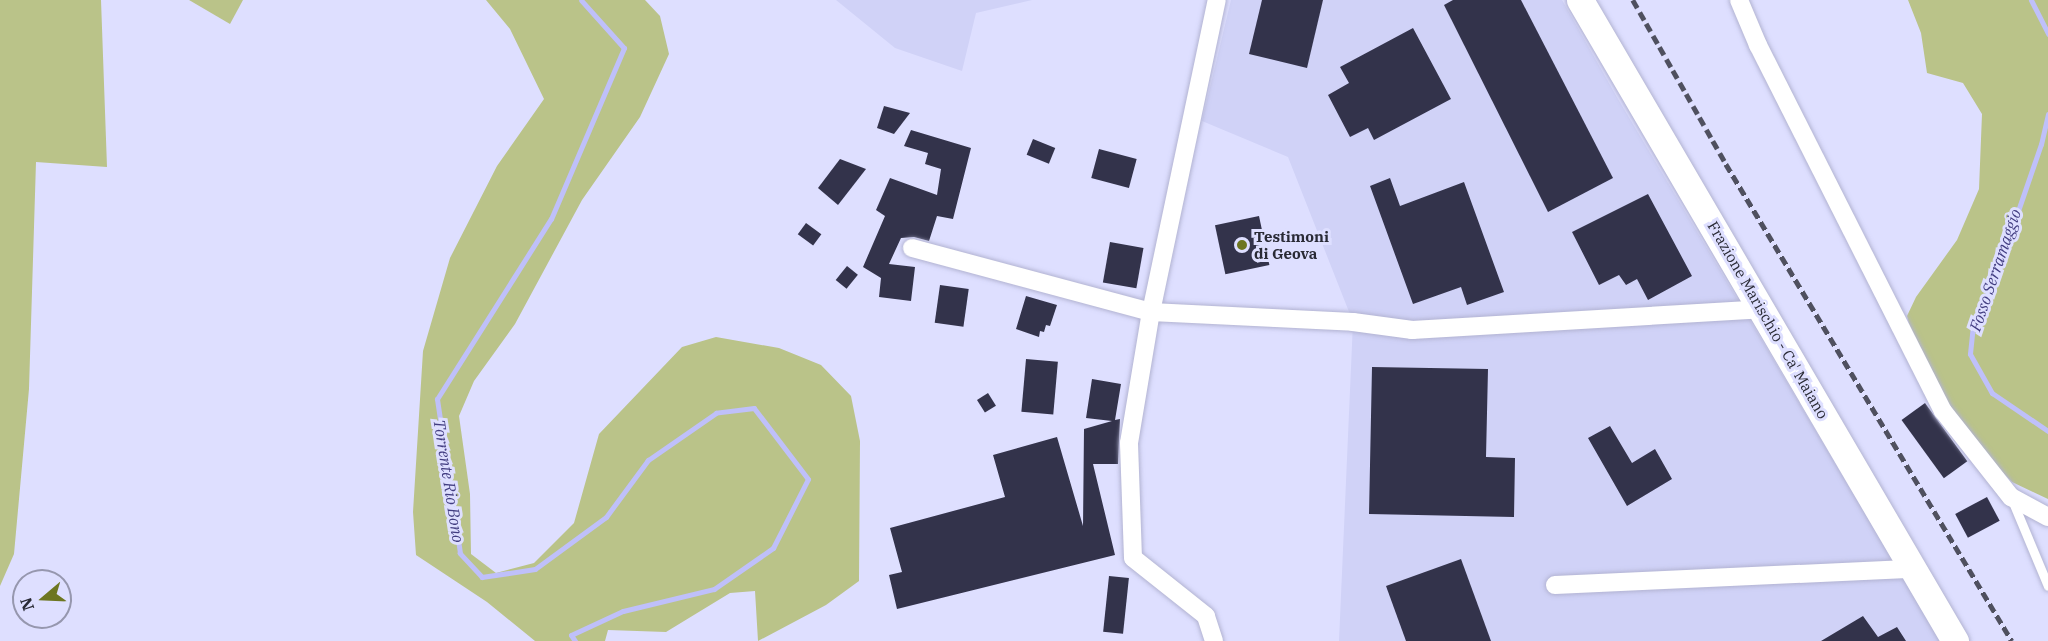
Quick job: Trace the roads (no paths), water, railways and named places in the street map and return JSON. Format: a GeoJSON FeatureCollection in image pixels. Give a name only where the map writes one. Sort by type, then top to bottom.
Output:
{"type":"FeatureCollection","features":[{"type":"Feature","properties":{"kind":"main road","name":"Frazione Marischio - Ca' Maiano"},"geometry":{"type":"LineString","coordinates":[[1580,0],[1955,641]]}},
{"type":"Feature","properties":{"kind":"street"},"geometry":{"type":"LineString","coordinates":[[1214,641],[1206,616],[1133,558],[1129,443],[1151,312],[1217,0]]}},
{"type":"Feature","properties":{"kind":"street"},"geometry":{"type":"LineString","coordinates":[[1739,0],[1758,45],[1943,411],[2011,497],[2048,517]]}},
{"type":"Feature","properties":{"kind":"street"},"geometry":{"type":"LineString","coordinates":[[912,248],[1151,312],[1353,322],[1412,330],[1761,309]]}},
{"type":"Feature","properties":{"kind":"street"},"geometry":{"type":"LineString","coordinates":[[1555,585],[1913,569]]}},
{"type":"Feature","properties":{"kind":"lane"},"geometry":{"type":"LineString","coordinates":[[2011,497],[2048,586]]}},
{"type":"Feature","properties":{"kind":"waterway","name":"Torrente Rio Bono"},"geometry":{"type":"LineString","coordinates":[[575,641],[571,635],[623,611],[714,589],[773,548],[808,479],[754,408],[716,413],[648,460],[606,517],[535,569],[482,577],[460,553],[437,399],[551,219],[624,48],[581,0]]}},
{"type":"Feature","properties":{"kind":"waterway","name":"Fosso Serramaggio"},"geometry":{"type":"LineString","coordinates":[[2031,0],[2048,34]]}},
{"type":"Feature","properties":{"kind":"waterway","name":"Fosso Serramaggio"},"geometry":{"type":"LineString","coordinates":[[2048,114],[2041,144],[1996,275],[1973,325],[1970,354],[1992,393],[2048,431]]}},
{"type":"Feature","properties":{"kind":"railway"},"geometry":{"type":"LineString","coordinates":[[1633,0],[1726,164],[2012,641]]}},
{"type":"Feature","properties":{"kind":"place","name":"Testimoni di Geova"},"geometry":{"type":"Point","coordinates":[1242,245]}}]}
